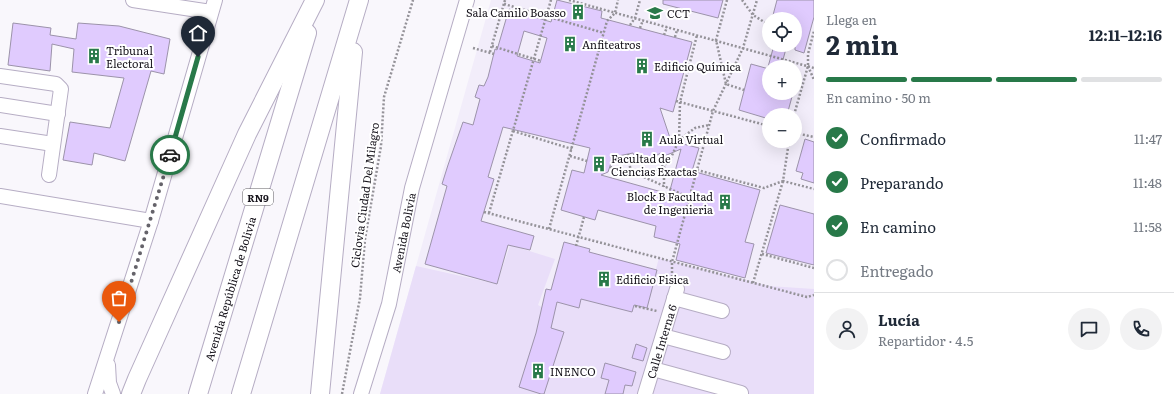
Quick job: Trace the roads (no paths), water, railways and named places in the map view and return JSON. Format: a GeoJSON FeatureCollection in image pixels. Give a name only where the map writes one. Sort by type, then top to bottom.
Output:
{"type":"FeatureCollection","features":[{"type":"Feature","properties":{"kind":"main road"},"geometry":{"type":"LineString","coordinates":[[131,394],[247,134],[316,0]]}},
{"type":"Feature","properties":{"kind":"main road","name":"Avenida República de Bolivia"},"geometry":{"type":"LineString","coordinates":[[198,394],[316,0]]}},
{"type":"Feature","properties":{"kind":"main road"},"geometry":{"type":"LineString","coordinates":[[241,394],[359,0]]}},
{"type":"Feature","properties":{"kind":"main road"},"geometry":{"type":"LineString","coordinates":[[320,394],[348,88],[359,0]]}},
{"type":"Feature","properties":{"kind":"street"},"geometry":{"type":"LineString","coordinates":[[95,394],[151,221],[213,6],[133,0]]}},
{"type":"Feature","properties":{"kind":"street","name":"Avenida Bolivia"},"geometry":{"type":"LineString","coordinates":[[361,394],[389,304],[412,188],[467,0]]}},
{"type":"Feature","properties":{"kind":"street","name":"Avenida Bolivia"},"geometry":{"type":"LineString","coordinates":[[446,72],[477,0]]}},
{"type":"Feature","properties":{"kind":"street"},"geometry":{"type":"LineString","coordinates":[[0,76],[56,84],[61,89],[49,175]]}},
{"type":"Feature","properties":{"kind":"street"},"geometry":{"type":"LineString","coordinates":[[0,105],[58,114]]}},
{"type":"Feature","properties":{"kind":"street"},"geometry":{"type":"LineString","coordinates":[[0,136],[54,144]]}},
{"type":"Feature","properties":{"kind":"street"},"geometry":{"type":"LineString","coordinates":[[0,196],[151,221]]}},
{"type":"Feature","properties":{"kind":"street","name":"Calle Interna 6"},"geometry":{"type":"LineString","coordinates":[[645,394],[663,336],[675,289],[722,312]]}},
{"type":"Feature","properties":{"kind":"street"},"geometry":{"type":"LineString","coordinates":[[663,336],[723,352]]}},
{"type":"Feature","properties":{"kind":"street"},"geometry":{"type":"LineString","coordinates":[[110,351],[108,373],[109,383],[113,394]]}},
{"type":"Feature","properties":{"kind":"street"},"geometry":{"type":"LineString","coordinates":[[653,369],[740,393]]}},
{"type":"Feature","properties":{"kind":"place","name":"Sala Camilo Boasso"},"geometry":{"type":"Point","coordinates":[578,12]}},
{"type":"Feature","properties":{"kind":"place","name":"CCT"},"geometry":{"type":"Point","coordinates":[655,13]}},
{"type":"Feature","properties":{"kind":"place","name":"Anfiteatros"},"geometry":{"type":"Point","coordinates":[570,44]}},
{"type":"Feature","properties":{"kind":"place","name":"Tribunal Electoral"},"geometry":{"type":"Point","coordinates":[94,56]}},
{"type":"Feature","properties":{"kind":"place","name":"Edificio Química"},"geometry":{"type":"Point","coordinates":[642,66]}},
{"type":"Feature","properties":{"kind":"place","name":"Aula Virtual"},"geometry":{"type":"Point","coordinates":[647,139]}},
{"type":"Feature","properties":{"kind":"place","name":"Facultad de Ciencias Exactas"},"geometry":{"type":"Point","coordinates":[599,164]}},
{"type":"Feature","properties":{"kind":"place","name":"Block B Facultad de Ingenieria"},"geometry":{"type":"Point","coordinates":[725,202]}},
{"type":"Feature","properties":{"kind":"place","name":"Edificio Fisica"},"geometry":{"type":"Point","coordinates":[604,279]}},
{"type":"Feature","properties":{"kind":"place","name":"INENCO"},"geometry":{"type":"Point","coordinates":[538,371]}}]}
